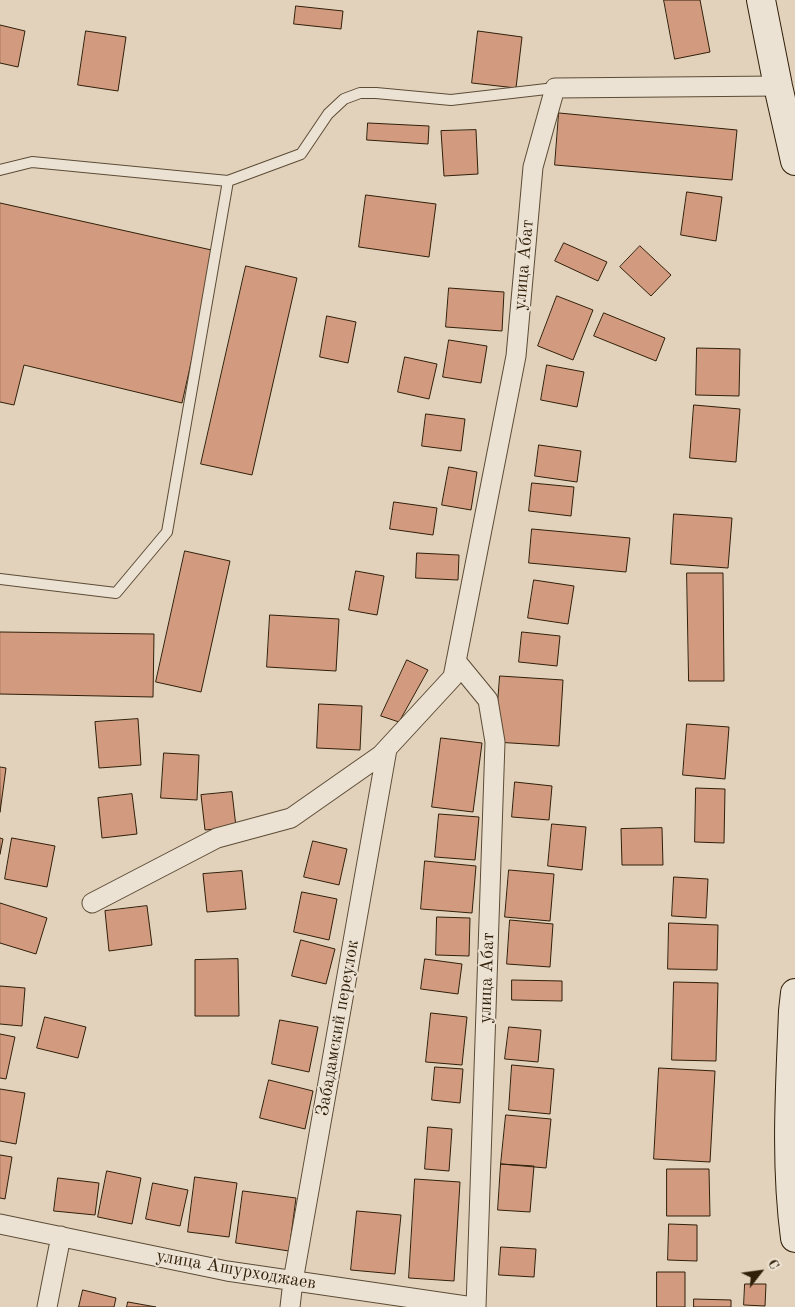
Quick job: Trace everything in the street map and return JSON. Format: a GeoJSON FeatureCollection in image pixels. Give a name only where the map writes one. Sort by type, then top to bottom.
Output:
{"type":"FeatureCollection","features":[{"type":"Feature","properties":{"kind":"street"},"geometry":{"type":"LineString","coordinates":[[761,0],[795,161]]}},
{"type":"Feature","properties":{"kind":"street"},"geometry":{"type":"LineString","coordinates":[[555,88],[778,86]]}},
{"type":"Feature","properties":{"kind":"street","name":"улица Абат"},"geometry":{"type":"LineString","coordinates":[[92,904],[217,838],[291,818],[381,755],[453,677],[516,356],[533,167],[555,88]]}},
{"type":"Feature","properties":{"kind":"street","name":"улица Абат"},"geometry":{"type":"LineString","coordinates":[[456,661],[488,700],[495,742],[474,1307]]}},
{"type":"Feature","properties":{"kind":"street","name":"Забадамский переулок"},"geometry":{"type":"LineString","coordinates":[[290,1307],[387,749]]}},
{"type":"Feature","properties":{"kind":"street"},"geometry":{"type":"LineString","coordinates":[[795,993],[788,1129],[792,1219],[795,1238]]}},
{"type":"Feature","properties":{"kind":"street","name":"улица Ашурходжаев"},"geometry":{"type":"LineString","coordinates":[[0,1224],[227,1271],[474,1307]]}},
{"type":"Feature","properties":{"kind":"street"},"geometry":{"type":"LineString","coordinates":[[47,1307],[61,1236]]}},
{"type":"Feature","properties":{"kind":"lane"},"geometry":{"type":"LineString","coordinates":[[0,170],[32,162],[228,181],[301,154],[328,114],[344,99],[360,93],[452,100],[555,88]]}},
{"type":"Feature","properties":{"kind":"lane"},"geometry":{"type":"LineString","coordinates":[[0,579],[116,593],[167,532],[228,181]]}},
{"type":"Feature","properties":{"kind":"building"},"geometry":{"type":"Polygon","coordinates":[[[664,0],[700,0],[710,52],[675,59],[664,0]]]}},
{"type":"Feature","properties":{"kind":"building"},"geometry":{"type":"Polygon","coordinates":[[[296,6],[343,11],[341,29],[294,24],[296,6]]]}},
{"type":"Feature","properties":{"kind":"building"},"geometry":{"type":"Polygon","coordinates":[[[0,25],[25,31],[18,67],[0,63],[0,25]]]}},
{"type":"Feature","properties":{"kind":"building"},"geometry":{"type":"Polygon","coordinates":[[[86,31],[126,37],[118,91],[78,85],[86,31]]]}},
{"type":"Feature","properties":{"kind":"building"},"geometry":{"type":"Polygon","coordinates":[[[478,31],[522,37],[516,88],[472,83],[478,31]]]}},
{"type":"Feature","properties":{"kind":"building"},"geometry":{"type":"Polygon","coordinates":[[[559,113],[737,130],[732,180],[555,165],[559,113]]]}},
{"type":"Feature","properties":{"kind":"building"},"geometry":{"type":"Polygon","coordinates":[[[368,123],[429,126],[428,144],[367,140],[368,123]]]}},
{"type":"Feature","properties":{"kind":"building"},"geometry":{"type":"Polygon","coordinates":[[[476,130],[478,174],[444,176],[441,131],[476,130]]]}},
{"type":"Feature","properties":{"kind":"building"},"geometry":{"type":"Polygon","coordinates":[[[687,192],[722,197],[716,241],[681,235],[687,192]]]}},
{"type":"Feature","properties":{"kind":"building"},"geometry":{"type":"Polygon","coordinates":[[[366,195],[436,204],[429,257],[359,247],[366,195]]]}},
{"type":"Feature","properties":{"kind":"building"},"geometry":{"type":"Polygon","coordinates":[[[0,203],[216,251],[182,403],[24,365],[14,405],[0,402],[0,203]]]}},
{"type":"Feature","properties":{"kind":"building"},"geometry":{"type":"Polygon","coordinates":[[[564,243],[607,262],[598,281],[555,261],[564,243]]]}},
{"type":"Feature","properties":{"kind":"building"},"geometry":{"type":"Polygon","coordinates":[[[640,246],[671,275],[651,296],[620,267],[640,246]]]}},
{"type":"Feature","properties":{"kind":"building"},"geometry":{"type":"Polygon","coordinates":[[[246,266],[297,278],[252,475],[201,464],[246,266]]]}},
{"type":"Feature","properties":{"kind":"building"},"geometry":{"type":"Polygon","coordinates":[[[449,288],[504,292],[502,331],[446,327],[449,288]]]}},
{"type":"Feature","properties":{"kind":"building"},"geometry":{"type":"Polygon","coordinates":[[[557,296],[593,310],[573,360],[538,346],[557,296]]]}},
{"type":"Feature","properties":{"kind":"building"},"geometry":{"type":"Polygon","coordinates":[[[604,313],[665,338],[656,361],[594,336],[604,313]]]}},
{"type":"Feature","properties":{"kind":"building"},"geometry":{"type":"Polygon","coordinates":[[[327,316],[356,322],[348,363],[320,357],[327,316]]]}},
{"type":"Feature","properties":{"kind":"building"},"geometry":{"type":"Polygon","coordinates":[[[449,340],[487,346],[481,383],[443,377],[449,340]]]}},
{"type":"Feature","properties":{"kind":"building"},"geometry":{"type":"Polygon","coordinates":[[[697,348],[740,349],[739,396],[696,395],[697,348]]]}},
{"type":"Feature","properties":{"kind":"building"},"geometry":{"type":"Polygon","coordinates":[[[405,357],[437,364],[429,399],[398,392],[405,357]]]}},
{"type":"Feature","properties":{"kind":"building"},"geometry":{"type":"Polygon","coordinates":[[[547,365],[584,372],[577,407],[541,400],[547,365]]]}},
{"type":"Feature","properties":{"kind":"building"},"geometry":{"type":"Polygon","coordinates":[[[694,405],[740,409],[736,462],[690,458],[694,405]]]}},
{"type":"Feature","properties":{"kind":"building"},"geometry":{"type":"Polygon","coordinates":[[[426,414],[465,419],[461,451],[422,446],[426,414]]]}},
{"type":"Feature","properties":{"kind":"building"},"geometry":{"type":"Polygon","coordinates":[[[539,445],[581,451],[577,482],[535,476],[539,445]]]}},
{"type":"Feature","properties":{"kind":"building"},"geometry":{"type":"Polygon","coordinates":[[[449,467],[477,472],[471,510],[442,505],[449,467]]]}},
{"type":"Feature","properties":{"kind":"building"},"geometry":{"type":"Polygon","coordinates":[[[532,483],[574,487],[571,516],[529,511],[532,483]]]}},
{"type":"Feature","properties":{"kind":"building"},"geometry":{"type":"Polygon","coordinates":[[[394,502],[437,508],[433,535],[390,529],[394,502]]]}},
{"type":"Feature","properties":{"kind":"building"},"geometry":{"type":"Polygon","coordinates":[[[674,514],[732,518],[728,568],[671,564],[674,514]]]}},
{"type":"Feature","properties":{"kind":"building"},"geometry":{"type":"Polygon","coordinates":[[[532,529],[630,538],[626,572],[529,563],[532,529]]]}},
{"type":"Feature","properties":{"kind":"building"},"geometry":{"type":"Polygon","coordinates":[[[185,551],[230,561],[201,692],[156,682],[185,551]]]}},
{"type":"Feature","properties":{"kind":"building"},"geometry":{"type":"Polygon","coordinates":[[[417,553],[459,555],[458,580],[416,578],[417,553]]]}},
{"type":"Feature","properties":{"kind":"building"},"geometry":{"type":"Polygon","coordinates":[[[356,571],[384,576],[377,615],[349,610],[356,571]]]}},
{"type":"Feature","properties":{"kind":"building"},"geometry":{"type":"Polygon","coordinates":[[[687,573],[723,573],[724,681],[689,681],[687,573]]]}},
{"type":"Feature","properties":{"kind":"building"},"geometry":{"type":"Polygon","coordinates":[[[534,580],[574,586],[568,624],[528,618],[534,580]]]}},
{"type":"Feature","properties":{"kind":"building"},"geometry":{"type":"Polygon","coordinates":[[[270,615],[339,619],[336,671],[267,667],[270,615]]]}},
{"type":"Feature","properties":{"kind":"building"},"geometry":{"type":"Polygon","coordinates":[[[0,632],[154,634],[153,697],[0,694],[0,632]]]}},
{"type":"Feature","properties":{"kind":"building"},"geometry":{"type":"Polygon","coordinates":[[[522,632],[560,636],[557,666],[519,662],[522,632]]]}},
{"type":"Feature","properties":{"kind":"building"},"geometry":{"type":"Polygon","coordinates":[[[407,660],[428,670],[399,722],[381,716],[407,660]]]}},
{"type":"Feature","properties":{"kind":"building"},"geometry":{"type":"Polygon","coordinates":[[[500,676],[563,680],[559,746],[495,742],[500,676]]]}},
{"type":"Feature","properties":{"kind":"building"},"geometry":{"type":"Polygon","coordinates":[[[319,704],[362,706],[360,750],[317,748],[319,704]]]}},
{"type":"Feature","properties":{"kind":"building"},"geometry":{"type":"Polygon","coordinates":[[[138,719],[141,765],[99,768],[95,722],[138,719]]]}},
{"type":"Feature","properties":{"kind":"building"},"geometry":{"type":"Polygon","coordinates":[[[687,724],[729,727],[725,779],[683,775],[687,724]]]}},
{"type":"Feature","properties":{"kind":"building"},"geometry":{"type":"Polygon","coordinates":[[[441,738],[482,743],[473,812],[432,807],[441,738]]]}},
{"type":"Feature","properties":{"kind":"building"},"geometry":{"type":"Polygon","coordinates":[[[164,753],[199,755],[197,800],[161,798],[164,753]]]}},
{"type":"Feature","properties":{"kind":"building"},"geometry":{"type":"Polygon","coordinates":[[[0,767],[6,768],[0,812],[0,767]]]}},
{"type":"Feature","properties":{"kind":"building"},"geometry":{"type":"Polygon","coordinates":[[[515,782],[552,786],[549,820],[512,817],[515,782]]]}},
{"type":"Feature","properties":{"kind":"building"},"geometry":{"type":"Polygon","coordinates":[[[696,788],[725,789],[724,843],[695,842],[696,788]]]}},
{"type":"Feature","properties":{"kind":"building"},"geometry":{"type":"Polygon","coordinates":[[[232,792],[236,827],[205,830],[201,795],[232,792]]]}},
{"type":"Feature","properties":{"kind":"building"},"geometry":{"type":"Polygon","coordinates":[[[132,794],[137,834],[102,838],[98,798],[132,794]]]}},
{"type":"Feature","properties":{"kind":"building"},"geometry":{"type":"Polygon","coordinates":[[[439,814],[479,817],[475,860],[435,857],[439,814]]]}},
{"type":"Feature","properties":{"kind":"building"},"geometry":{"type":"Polygon","coordinates":[[[552,824],[586,827],[582,870],[548,866],[552,824]]]}},
{"type":"Feature","properties":{"kind":"building"},"geometry":{"type":"Polygon","coordinates":[[[662,828],[663,865],[622,865],[621,829],[662,828]]]}},
{"type":"Feature","properties":{"kind":"building"},"geometry":{"type":"Polygon","coordinates":[[[0,838],[3,839],[0,854],[0,838]]]}},
{"type":"Feature","properties":{"kind":"building"},"geometry":{"type":"Polygon","coordinates":[[[12,838],[55,846],[47,887],[5,879],[12,838]]]}},
{"type":"Feature","properties":{"kind":"building"},"geometry":{"type":"Polygon","coordinates":[[[313,841],[347,849],[339,885],[304,877],[313,841]]]}},
{"type":"Feature","properties":{"kind":"building"},"geometry":{"type":"Polygon","coordinates":[[[425,861],[476,866],[472,913],[421,909],[425,861]]]}},
{"type":"Feature","properties":{"kind":"building"},"geometry":{"type":"Polygon","coordinates":[[[509,870],[554,874],[550,921],[505,917],[509,870]]]}},
{"type":"Feature","properties":{"kind":"building"},"geometry":{"type":"Polygon","coordinates":[[[242,871],[246,909],[207,912],[203,874],[242,871]]]}},
{"type":"Feature","properties":{"kind":"building"},"geometry":{"type":"Polygon","coordinates":[[[674,877],[708,879],[706,918],[672,916],[674,877]]]}},
{"type":"Feature","properties":{"kind":"building"},"geometry":{"type":"Polygon","coordinates":[[[302,892],[337,899],[329,940],[294,932],[302,892]]]}},
{"type":"Feature","properties":{"kind":"building"},"geometry":{"type":"Polygon","coordinates":[[[0,903],[47,918],[36,954],[0,943],[0,903]]]}},
{"type":"Feature","properties":{"kind":"building"},"geometry":{"type":"Polygon","coordinates":[[[147,906],[152,945],[109,951],[105,911],[147,906]]]}},
{"type":"Feature","properties":{"kind":"building"},"geometry":{"type":"Polygon","coordinates":[[[437,917],[470,918],[469,956],[436,955],[437,917]]]}},
{"type":"Feature","properties":{"kind":"building"},"geometry":{"type":"Polygon","coordinates":[[[510,920],[553,924],[550,967],[507,964],[510,920]]]}},
{"type":"Feature","properties":{"kind":"building"},"geometry":{"type":"Polygon","coordinates":[[[669,923],[718,925],[717,970],[668,969],[669,923]]]}},
{"type":"Feature","properties":{"kind":"building"},"geometry":{"type":"Polygon","coordinates":[[[301,940],[335,949],[326,984],[292,976],[301,940]]]}},
{"type":"Feature","properties":{"kind":"building"},"geometry":{"type":"Polygon","coordinates":[[[238,959],[239,1016],[195,1016],[195,960],[238,959]]]}},
{"type":"Feature","properties":{"kind":"building"},"geometry":{"type":"Polygon","coordinates":[[[425,959],[462,964],[458,994],[421,989],[425,959]]]}},
{"type":"Feature","properties":{"kind":"building"},"geometry":{"type":"Polygon","coordinates":[[[512,980],[562,981],[562,1001],[512,1000],[512,980]]]}},
{"type":"Feature","properties":{"kind":"building"},"geometry":{"type":"Polygon","coordinates":[[[674,982],[718,983],[716,1061],[672,1060],[674,982]]]}},
{"type":"Feature","properties":{"kind":"building"},"geometry":{"type":"Polygon","coordinates":[[[0,986],[25,988],[22,1026],[0,1024],[0,986]]]}},
{"type":"Feature","properties":{"kind":"building"},"geometry":{"type":"Polygon","coordinates":[[[431,1013],[467,1017],[462,1065],[426,1062],[431,1013]]]}},
{"type":"Feature","properties":{"kind":"building"},"geometry":{"type":"Polygon","coordinates":[[[45,1017],[86,1027],[78,1058],[37,1048],[45,1017]]]}},
{"type":"Feature","properties":{"kind":"building"},"geometry":{"type":"Polygon","coordinates":[[[280,1020],[318,1027],[309,1072],[272,1064],[280,1020]]]}},
{"type":"Feature","properties":{"kind":"building"},"geometry":{"type":"Polygon","coordinates":[[[509,1027],[541,1030],[538,1062],[505,1059],[509,1027]]]}},
{"type":"Feature","properties":{"kind":"building"},"geometry":{"type":"Polygon","coordinates":[[[0,1034],[15,1037],[6,1079],[0,1078],[0,1034]]]}},
{"type":"Feature","properties":{"kind":"building"},"geometry":{"type":"Polygon","coordinates":[[[512,1065],[554,1069],[550,1114],[509,1110],[512,1065]]]}},
{"type":"Feature","properties":{"kind":"building"},"geometry":{"type":"Polygon","coordinates":[[[435,1067],[463,1069],[460,1103],[432,1100],[435,1067]]]}},
{"type":"Feature","properties":{"kind":"building"},"geometry":{"type":"Polygon","coordinates":[[[659,1068],[715,1071],[710,1162],[654,1159],[659,1068]]]}},
{"type":"Feature","properties":{"kind":"building"},"geometry":{"type":"Polygon","coordinates":[[[269,1080],[313,1091],[305,1129],[260,1118],[269,1080]]]}},
{"type":"Feature","properties":{"kind":"building"},"geometry":{"type":"Polygon","coordinates":[[[0,1089],[25,1093],[16,1144],[0,1141],[0,1089]]]}},
{"type":"Feature","properties":{"kind":"building"},"geometry":{"type":"Polygon","coordinates":[[[506,1115],[551,1119],[546,1168],[501,1164],[506,1115]]]}},
{"type":"Feature","properties":{"kind":"building"},"geometry":{"type":"Polygon","coordinates":[[[428,1127],[452,1129],[449,1171],[425,1169],[428,1127]]]}},
{"type":"Feature","properties":{"kind":"building"},"geometry":{"type":"Polygon","coordinates":[[[0,1155],[12,1157],[5,1199],[0,1198],[0,1155]]]}},
{"type":"Feature","properties":{"kind":"building"},"geometry":{"type":"Polygon","coordinates":[[[501,1164],[534,1166],[530,1212],[498,1210],[501,1164]]]}},
{"type":"Feature","properties":{"kind":"building"},"geometry":{"type":"Polygon","coordinates":[[[667,1169],[709,1169],[710,1216],[667,1216],[667,1169]]]}},
{"type":"Feature","properties":{"kind":"building"},"geometry":{"type":"Polygon","coordinates":[[[107,1171],[141,1178],[132,1224],[98,1217],[107,1171]]]}},
{"type":"Feature","properties":{"kind":"building"},"geometry":{"type":"Polygon","coordinates":[[[195,1177],[237,1183],[229,1237],[188,1232],[195,1177]]]}},
{"type":"Feature","properties":{"kind":"building"},"geometry":{"type":"Polygon","coordinates":[[[58,1178],[99,1183],[95,1215],[54,1211],[58,1178]]]}},
{"type":"Feature","properties":{"kind":"building"},"geometry":{"type":"Polygon","coordinates":[[[415,1179],[460,1182],[454,1281],[409,1278],[415,1179]]]}},
{"type":"Feature","properties":{"kind":"building"},"geometry":{"type":"Polygon","coordinates":[[[153,1183],[188,1190],[180,1226],[146,1219],[153,1183]]]}},
{"type":"Feature","properties":{"kind":"building"},"geometry":{"type":"Polygon","coordinates":[[[243,1191],[296,1198],[289,1251],[236,1243],[243,1191]]]}},
{"type":"Feature","properties":{"kind":"building"},"geometry":{"type":"Polygon","coordinates":[[[357,1211],[401,1215],[395,1274],[351,1270],[357,1211]]]}},
{"type":"Feature","properties":{"kind":"building"},"geometry":{"type":"Polygon","coordinates":[[[669,1224],[697,1225],[697,1261],[668,1260],[669,1224]]]}},
{"type":"Feature","properties":{"kind":"building"},"geometry":{"type":"Polygon","coordinates":[[[501,1247],[536,1249],[534,1277],[499,1275],[501,1247]]]}},
{"type":"Feature","properties":{"kind":"building"},"geometry":{"type":"Polygon","coordinates":[[[657,1272],[685,1272],[685,1307],[657,1307],[657,1272]]]}},
{"type":"Feature","properties":{"kind":"building"},"geometry":{"type":"Polygon","coordinates":[[[745,1284],[766,1284],[765,1306],[744,1305],[745,1284]]]}},
{"type":"Feature","properties":{"kind":"building"},"geometry":{"type":"Polygon","coordinates":[[[83,1290],[116,1298],[114,1307],[79,1307],[83,1290]]]}},
{"type":"Feature","properties":{"kind":"building"},"geometry":{"type":"Polygon","coordinates":[[[694,1299],[731,1300],[731,1307],[694,1307],[694,1299]]]}},
{"type":"Feature","properties":{"kind":"building"},"geometry":{"type":"Polygon","coordinates":[[[128,1302],[156,1307],[127,1307],[128,1302]]]}}]}
